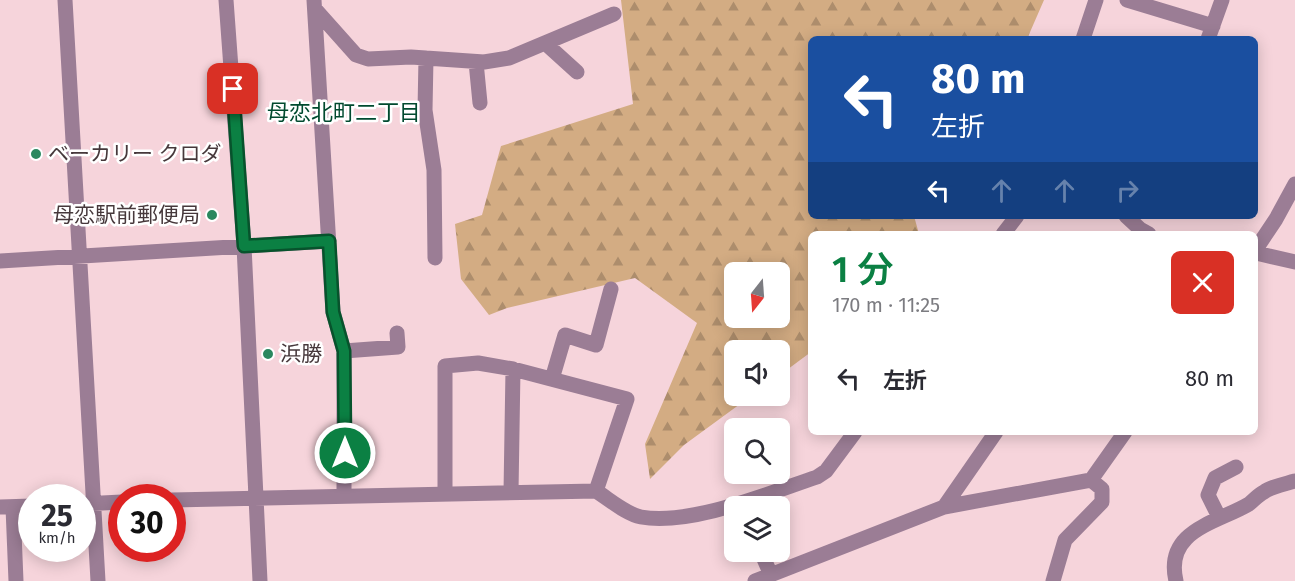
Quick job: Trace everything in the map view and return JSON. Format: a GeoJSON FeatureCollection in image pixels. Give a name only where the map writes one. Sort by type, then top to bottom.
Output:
{"type":"FeatureCollection","features":[{"type":"Feature","properties":{"kind":"street"},"geometry":{"type":"LineString","coordinates":[[65,0],[87,484]]}},
{"type":"Feature","properties":{"kind":"street"},"geometry":{"type":"LineString","coordinates":[[226,0],[244,246],[254,497],[260,581]]}},
{"type":"Feature","properties":{"kind":"street"},"geometry":{"type":"LineString","coordinates":[[1084,36],[1096,0]]}},
{"type":"Feature","properties":{"kind":"street"},"geometry":{"type":"LineString","coordinates":[[1127,0],[1210,33],[1222,0]]}},
{"type":"Feature","properties":{"kind":"street"},"geometry":{"type":"LineString","coordinates":[[314,4],[356,55],[368,59],[426,58],[476,62],[509,58],[614,14]]}},
{"type":"Feature","properties":{"kind":"street"},"geometry":{"type":"LineString","coordinates":[[314,4],[333,312],[344,351],[344,496]]}},
{"type":"Feature","properties":{"kind":"street"},"geometry":{"type":"LineString","coordinates":[[545,43],[577,72]]}},
{"type":"Feature","properties":{"kind":"street"},"geometry":{"type":"LineString","coordinates":[[426,58],[425,110],[434,170],[435,258]]}},
{"type":"Feature","properties":{"kind":"street"},"geometry":{"type":"LineString","coordinates":[[476,62],[480,102]]}},
{"type":"Feature","properties":{"kind":"street"},"geometry":{"type":"LineString","coordinates":[[1258,248],[1295,184]]}},
{"type":"Feature","properties":{"kind":"street"},"geometry":{"type":"LineString","coordinates":[[1005,231],[1015,219]]}},
{"type":"Feature","properties":{"kind":"street"},"geometry":{"type":"LineString","coordinates":[[1130,219],[1143,228]]}},
{"type":"Feature","properties":{"kind":"street"},"geometry":{"type":"LineString","coordinates":[[0,261],[329,241]]}},
{"type":"Feature","properties":{"kind":"street"},"geometry":{"type":"LineString","coordinates":[[1258,252],[1295,262]]}},
{"type":"Feature","properties":{"kind":"street"},"geometry":{"type":"LineString","coordinates":[[552,379],[565,334],[596,345],[612,289]]}},
{"type":"Feature","properties":{"kind":"street"},"geometry":{"type":"LineString","coordinates":[[344,351],[398,348],[397,333]]}},
{"type":"Feature","properties":{"kind":"street"},"geometry":{"type":"LineString","coordinates":[[445,494],[445,366],[478,363],[513,369],[627,399],[596,491]]}},
{"type":"Feature","properties":{"kind":"street"},"geometry":{"type":"LineString","coordinates":[[511,492],[513,369]]}},
{"type":"Feature","properties":{"kind":"street"},"geometry":{"type":"LineString","coordinates":[[766,496],[817,477],[826,471],[853,435]]}},
{"type":"Feature","properties":{"kind":"street"},"geometry":{"type":"LineString","coordinates":[[944,507],[994,435]]}},
{"type":"Feature","properties":{"kind":"street"},"geometry":{"type":"LineString","coordinates":[[755,581],[944,507],[1091,480],[1123,435]]}},
{"type":"Feature","properties":{"kind":"street"},"geometry":{"type":"LineString","coordinates":[[1219,517],[1208,495],[1215,478],[1236,467]]}},
{"type":"Feature","properties":{"kind":"street"},"geometry":{"type":"LineString","coordinates":[[1053,581],[1065,540],[1102,502],[1102,489],[1091,480]]}},
{"type":"Feature","properties":{"kind":"street"},"geometry":{"type":"LineString","coordinates":[[1176,581],[1173,570],[1180,544],[1190,534],[1219,517],[1249,504],[1265,490],[1295,481]]}},
{"type":"Feature","properties":{"kind":"street"},"geometry":{"type":"LineString","coordinates":[[186,499],[596,491],[639,517],[669,518],[724,509]]}},
{"type":"Feature","properties":{"kind":"street"},"geometry":{"type":"LineString","coordinates":[[6,507],[16,581]]}},
{"type":"Feature","properties":{"kind":"street"},"geometry":{"type":"LineString","coordinates":[[96,562],[98,581]]}},
{"type":"Feature","properties":{"kind":"street"},"geometry":{"type":"LineString","coordinates":[[765,562],[771,575]]}},
{"type":"Feature","properties":{"kind":"green space"},"geometry":{"type":"Polygon","coordinates":[[[621,0],[1044,0],[1028,36],[808,36],[808,219],[915,219],[918,231],[808,231],[808,354],[790,368],[790,340],[724,340],[724,406],[737,406],[684,445],[650,479],[645,444],[697,323],[635,278],[507,308],[489,315],[461,279],[455,224],[482,215],[501,146],[633,104],[621,0]]]}},
{"type":"Feature","properties":{"kind":"place","name":"ベーカリー クロダ"},"geometry":{"type":"Point","coordinates":[36,154]}},
{"type":"Feature","properties":{"kind":"place","name":"母恋駅前郵便局"},"geometry":{"type":"Point","coordinates":[212,215]}},
{"type":"Feature","properties":{"kind":"place","name":"浜勝"},"geometry":{"type":"Point","coordinates":[268,354]}},
{"type":"Feature","properties":{"kind":"district","name":"母恋北町二丁目"},"geometry":{"type":"Point","coordinates":[344,112]}},
{"type":"Feature","properties":{"kind":"route"},"geometry":{"type":"LineString","coordinates":[[233,89],[244,246],[329,241],[333,312],[344,351],[345,453]]}}]}
